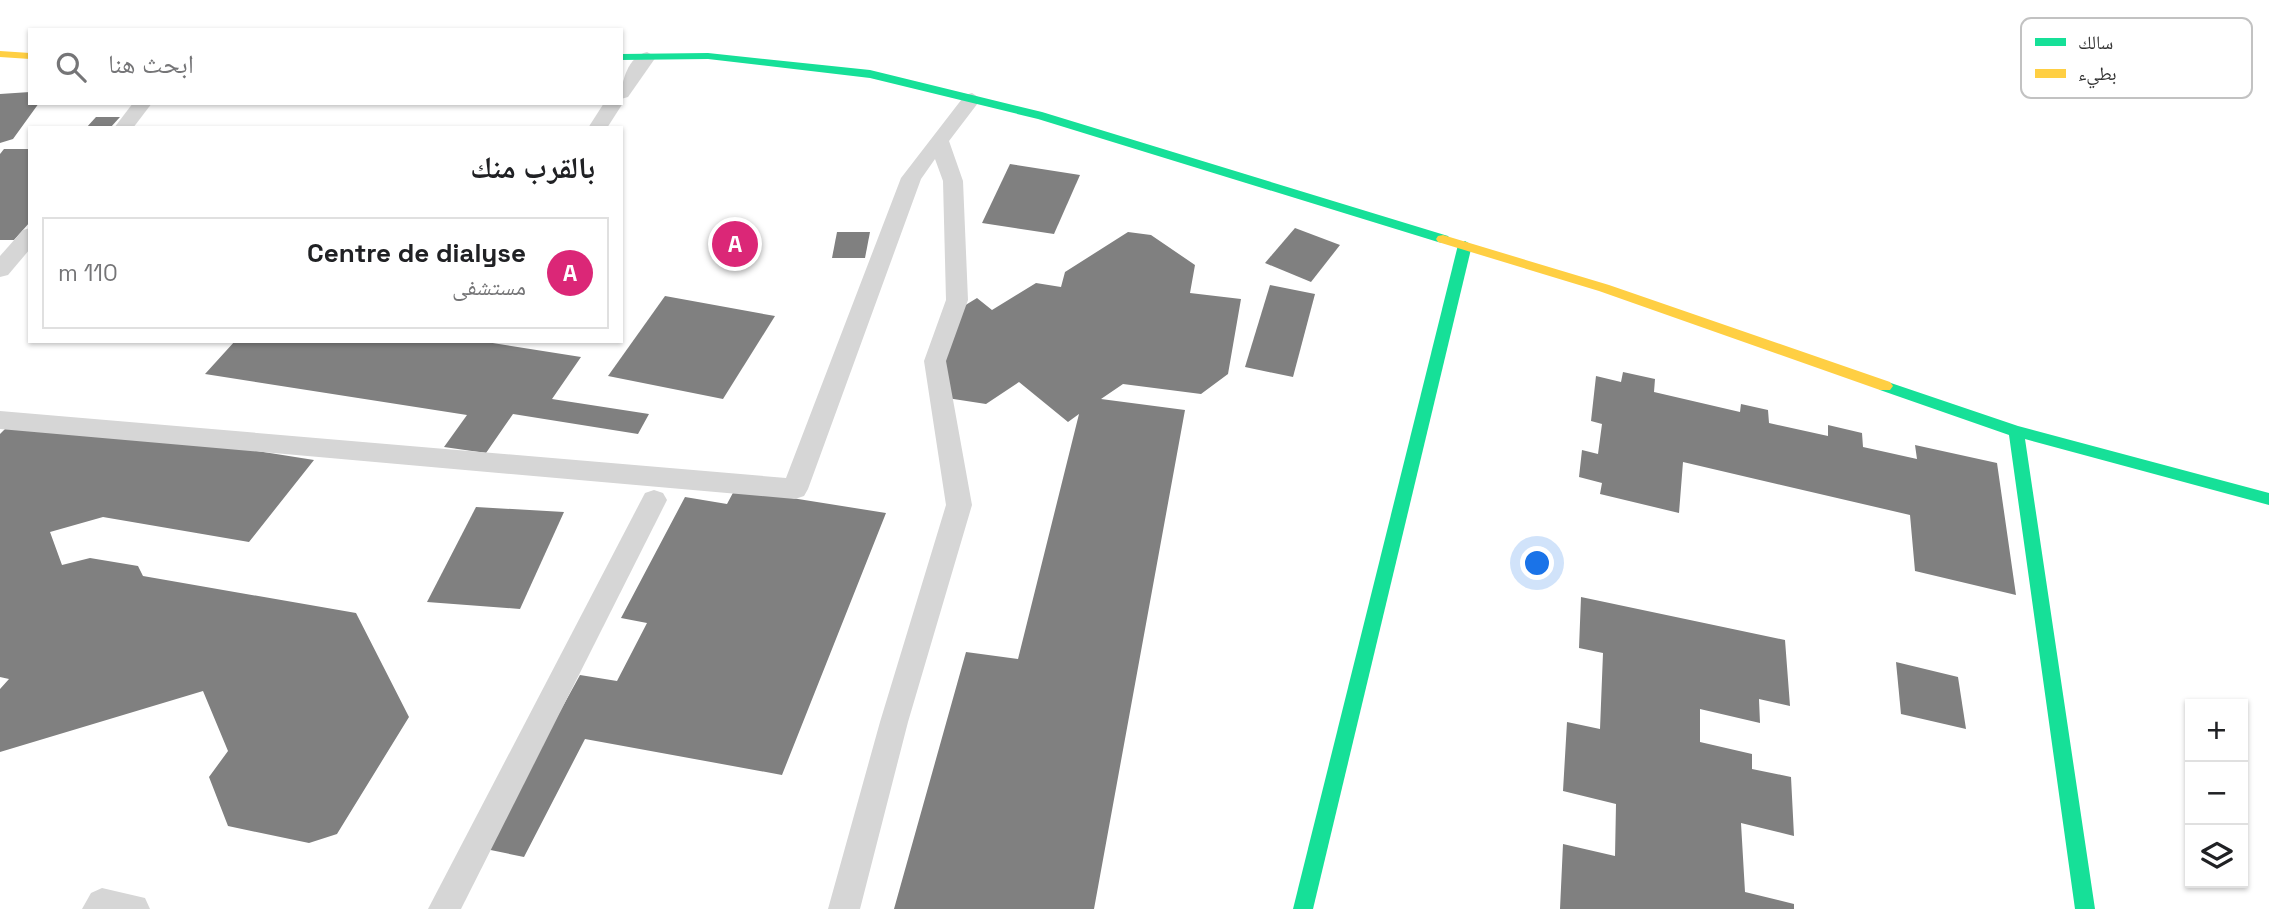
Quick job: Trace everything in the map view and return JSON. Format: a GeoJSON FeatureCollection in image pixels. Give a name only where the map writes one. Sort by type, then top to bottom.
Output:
{"type":"FeatureCollection","features":[{"type":"Feature","properties":{"kind":"main road"},"geometry":{"type":"LineString","coordinates":[[0,54],[28,56]]}},
{"type":"Feature","properties":{"kind":"main road"},"geometry":{"type":"LineString","coordinates":[[623,57],[708,56],[870,74],[1042,116],[1604,288],[2016,431],[2269,499]]}},
{"type":"Feature","properties":{"kind":"main road"},"geometry":{"type":"LineString","coordinates":[[1303,909],[1465,245]]}},
{"type":"Feature","properties":{"kind":"main road"},"geometry":{"type":"LineString","coordinates":[[2016,431],[2085,909]]}},
{"type":"Feature","properties":{"kind":"lane"},"geometry":{"type":"LineString","coordinates":[[623,90],[647,57]]}},
{"type":"Feature","properties":{"kind":"lane"},"geometry":{"type":"LineString","coordinates":[[0,420],[796,489],[911,178],[972,99]]}},
{"type":"Feature","properties":{"kind":"lane"},"geometry":{"type":"LineString","coordinates":[[125,126],[141,105]]}},
{"type":"Feature","properties":{"kind":"lane"},"geometry":{"type":"LineString","coordinates":[[598,126],[613,105]]}},
{"type":"Feature","properties":{"kind":"lane"},"geometry":{"type":"LineString","coordinates":[[844,909],[894,722],[959,505],[936,361],[957,300],[953,181],[940,141]]}},
{"type":"Feature","properties":{"kind":"lane"},"geometry":{"type":"LineString","coordinates":[[0,270],[28,237]]}},
{"type":"Feature","properties":{"kind":"lane"},"geometry":{"type":"LineString","coordinates":[[444,909],[654,500]]}},
{"type":"Feature","properties":{"kind":"lane"},"geometry":{"type":"LineString","coordinates":[[99,909],[102,904],[135,909]]}},
{"type":"Feature","properties":{"kind":"building"},"geometry":{"type":"Polygon","coordinates":[[[28,92],[28,105],[38,105],[13,139],[0,143],[0,94],[28,92]]]}},
{"type":"Feature","properties":{"kind":"building"},"geometry":{"type":"Polygon","coordinates":[[[96,117],[120,117],[112,126],[88,126],[96,117]]]}},
{"type":"Feature","properties":{"kind":"building"},"geometry":{"type":"Polygon","coordinates":[[[4,149],[28,149],[28,224],[14,240],[0,240],[0,154],[4,149]]]}},
{"type":"Feature","properties":{"kind":"building"},"geometry":{"type":"Polygon","coordinates":[[[1010,164],[1080,175],[1054,234],[982,223],[1010,164]]]}},
{"type":"Feature","properties":{"kind":"building"},"geometry":{"type":"Polygon","coordinates":[[[1295,228],[1340,245],[1311,282],[1265,263],[1295,228]]]}},
{"type":"Feature","properties":{"kind":"building"},"geometry":{"type":"Polygon","coordinates":[[[837,232],[870,232],[865,258],[832,258],[837,232]]]}},
{"type":"Feature","properties":{"kind":"building"},"geometry":{"type":"Polygon","coordinates":[[[1128,232],[1151,235],[1195,265],[1190,293],[1241,299],[1228,374],[1201,394],[1123,384],[1101,399],[1185,410],[1094,909],[894,909],[966,652],[1018,659],[1079,414],[1068,422],[1019,382],[986,404],[947,398],[930,385],[959,309],[977,298],[992,310],[1036,283],[1061,287],[1065,272],[1128,232]]]}},
{"type":"Feature","properties":{"kind":"building"},"geometry":{"type":"Polygon","coordinates":[[[1270,285],[1315,294],[1293,377],[1245,367],[1270,285]]]}},
{"type":"Feature","properties":{"kind":"building"},"geometry":{"type":"Polygon","coordinates":[[[665,296],[775,316],[723,399],[608,376],[665,296]]]}},
{"type":"Feature","properties":{"kind":"building"},"geometry":{"type":"Polygon","coordinates":[[[233,343],[493,343],[581,357],[552,399],[649,414],[638,434],[513,414],[486,453],[444,447],[467,415],[205,374],[233,343]]]}},
{"type":"Feature","properties":{"kind":"building"},"geometry":{"type":"Polygon","coordinates":[[[1623,372],[1655,379],[1654,392],[1740,412],[1741,404],[1768,410],[1769,423],[1828,436],[1828,425],[1862,433],[1863,447],[1917,459],[1915,445],[1997,463],[2016,595],[1915,571],[1910,515],[1683,462],[1679,513],[1600,494],[1602,483],[1579,477],[1582,450],[1598,454],[1602,424],[1591,421],[1596,376],[1621,382],[1623,372]]]}},
{"type":"Feature","properties":{"kind":"building"},"geometry":{"type":"Polygon","coordinates":[[[20,414],[314,460],[249,542],[103,517],[50,532],[62,565],[90,558],[138,566],[143,576],[356,613],[409,717],[337,834],[309,843],[228,826],[209,777],[228,751],[203,691],[0,752],[0,689],[9,679],[0,677],[0,434],[20,414]]]}},
{"type":"Feature","properties":{"kind":"building"},"geometry":{"type":"Polygon","coordinates":[[[735,489],[886,513],[782,775],[585,739],[524,857],[476,847],[541,746],[580,675],[617,681],[647,623],[621,618],[685,497],[727,504],[735,489]]]}},
{"type":"Feature","properties":{"kind":"building"},"geometry":{"type":"Polygon","coordinates":[[[476,507],[564,512],[520,609],[427,602],[476,507]]]}},
{"type":"Feature","properties":{"kind":"building"},"geometry":{"type":"Polygon","coordinates":[[[1581,597],[1785,640],[1790,706],[1759,699],[1760,723],[1700,709],[1700,742],[1752,754],[1752,769],[1791,777],[1794,836],[1741,823],[1745,892],[1794,904],[1794,909],[1560,909],[1563,844],[1615,856],[1616,804],[1563,791],[1567,722],[1600,729],[1603,653],[1579,648],[1581,597]]]}},
{"type":"Feature","properties":{"kind":"building"},"geometry":{"type":"Polygon","coordinates":[[[1896,662],[1958,677],[1966,729],[1901,714],[1896,662]]]}},
{"type":"Feature","properties":{"kind":"traffic: fast"},"geometry":{"type":"LineString","coordinates":[[623,57],[708,56],[870,74],[1042,116],[1443,239]]}},
{"type":"Feature","properties":{"kind":"traffic: fast"},"geometry":{"type":"LineString","coordinates":[[1303,909],[1465,245]]}},
{"type":"Feature","properties":{"kind":"traffic: fast"},"geometry":{"type":"LineString","coordinates":[[1885,386],[2016,431],[2269,499]]}},
{"type":"Feature","properties":{"kind":"traffic: fast"},"geometry":{"type":"LineString","coordinates":[[2016,431],[2085,909]]}},
{"type":"Feature","properties":{"kind":"traffic: slow"},"geometry":{"type":"LineString","coordinates":[[0,54],[28,56]]}},
{"type":"Feature","properties":{"kind":"traffic: slow"},"geometry":{"type":"LineString","coordinates":[[1443,239],[1604,288],[1885,386]]}},
{"type":"Feature","properties":{"kind":"place","name":"Centre de dialyse"},"geometry":{"type":"Point","coordinates":[735,244]}}]}
